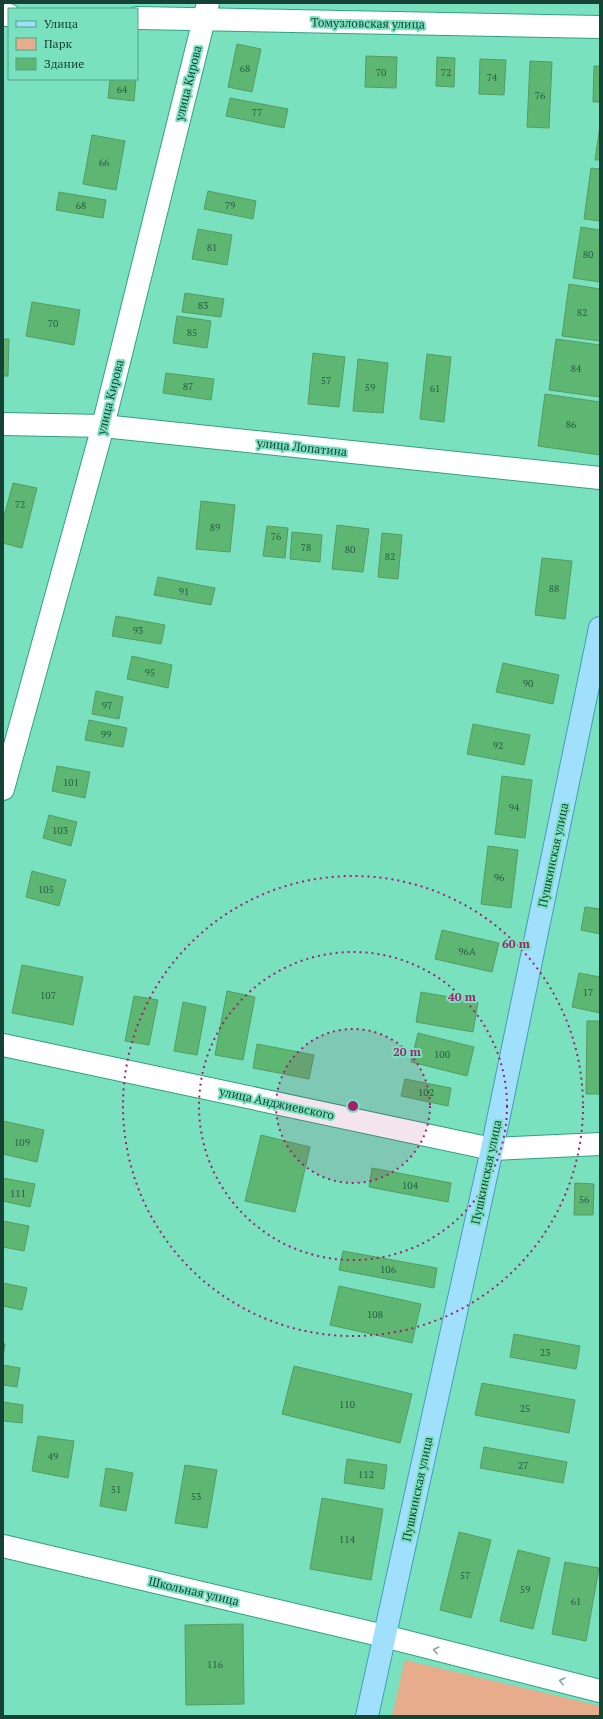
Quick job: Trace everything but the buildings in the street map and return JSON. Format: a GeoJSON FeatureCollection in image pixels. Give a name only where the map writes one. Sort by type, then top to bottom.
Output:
{"type":"FeatureCollection","features":[{"type":"Feature","properties":{"kind":"main road","name":"Пушкинская улица"},"geometry":{"type":"LineString","coordinates":[[367,1716],[492,1149],[600,628]]}},
{"type":"Feature","properties":{"kind":"street","name":"Томузловская улица"},"geometry":{"type":"LineString","coordinates":[[138,18],[206,12],[600,27]]}},
{"type":"Feature","properties":{"kind":"street","name":"улица Кирова"},"geometry":{"type":"LineString","coordinates":[[3,789],[103,426],[206,12]]}},
{"type":"Feature","properties":{"kind":"street","name":"улица Лопатина"},"geometry":{"type":"LineString","coordinates":[[3,424],[103,426],[600,478]]}},
{"type":"Feature","properties":{"kind":"street","name":"улица Анджиевского"},"geometry":{"type":"LineString","coordinates":[[3,1045],[492,1149],[600,1144]]}},
{"type":"Feature","properties":{"kind":"street","name":"Школьная улица"},"geometry":{"type":"LineString","coordinates":[[3,1546],[384,1636],[600,1691]]}},
{"type":"Feature","properties":{"kind":"green space"},"geometry":{"type":"Polygon","coordinates":[[[405,1660],[600,1706],[600,1716],[392,1716],[405,1660]]]}}]}
